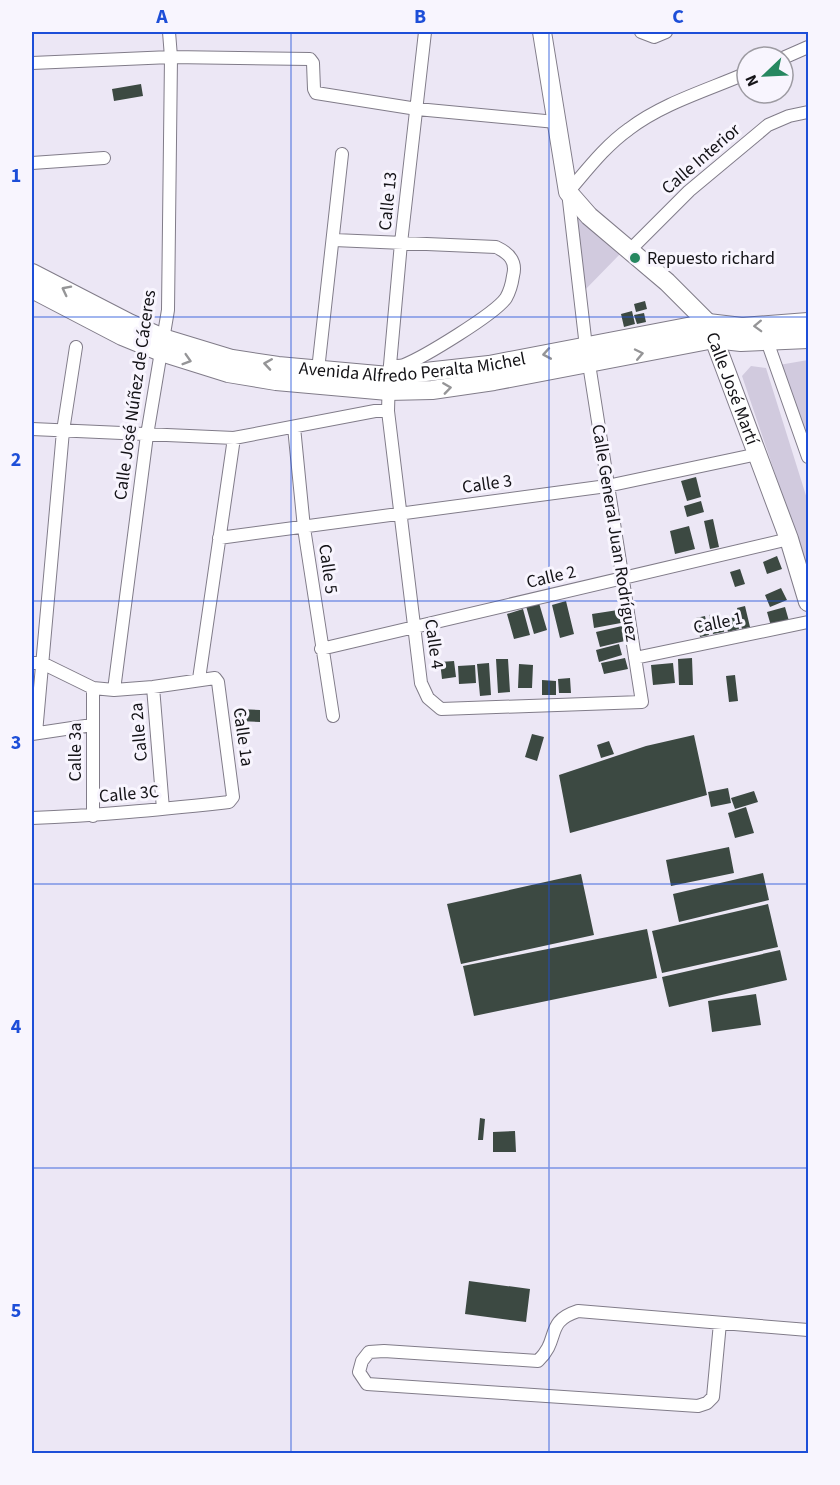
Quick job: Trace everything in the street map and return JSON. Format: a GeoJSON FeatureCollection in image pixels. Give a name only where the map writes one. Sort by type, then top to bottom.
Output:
{"type":"FeatureCollection","features":[{"type":"Feature","properties":{"kind":"main road","name":"Calle General Juan Rodríguez"},"geometry":{"type":"LineString","coordinates":[[542,32],[568,192]]}},
{"type":"Feature","properties":{"kind":"main road","name":"Calle José Martí"},"geometry":{"type":"LineString","coordinates":[[568,192],[589,216],[667,282],[711,331],[789,539],[808,602]]}},
{"type":"Feature","properties":{"kind":"main road","name":"Avenida Alfredo Peralta Michel"},"geometry":{"type":"LineString","coordinates":[[32,273],[97,315]]}},
{"type":"Feature","properties":{"kind":"main road","name":"Avenida Alfredo Peralta Michel"},"geometry":{"type":"LineString","coordinates":[[32,289],[228,373],[276,381],[389,378],[489,365],[588,356],[711,331],[808,322]]}},
{"type":"Feature","properties":{"kind":"main road","name":"Avenida Alfredo Peralta Michel"},"geometry":{"type":"LineString","coordinates":[[711,331],[741,342],[808,339]]}},
{"type":"Feature","properties":{"kind":"main road","name":"Avenida Alfredo Peralta Michel"},"geometry":{"type":"LineString","coordinates":[[162,345],[232,359],[389,378]]}},
{"type":"Feature","properties":{"kind":"street","name":"Calle José Núñez de Cáceres"},"geometry":{"type":"LineString","coordinates":[[114,690],[147,435],[168,310],[171,57],[169,32]]}},
{"type":"Feature","properties":{"kind":"street","name":"Calle 13"},"geometry":{"type":"LineString","coordinates":[[389,378],[401,243],[425,32]]}},
{"type":"Feature","properties":{"kind":"street"},"geometry":{"type":"LineString","coordinates":[[641,32],[654,37],[666,32]]}},
{"type":"Feature","properties":{"kind":"street"},"geometry":{"type":"LineString","coordinates":[[32,63],[171,57],[310,59],[313,63],[316,93],[417,109],[556,122]]}},
{"type":"Feature","properties":{"kind":"street"},"geometry":{"type":"LineString","coordinates":[[568,192],[597,157],[631,127],[662,109],[735,78]]}},
{"type":"Feature","properties":{"kind":"street","name":"Calle Interior"},"geometry":{"type":"LineString","coordinates":[[629,251],[689,191],[768,125],[789,116],[808,112]]}},
{"type":"Feature","properties":{"kind":"street"},"geometry":{"type":"LineString","coordinates":[[318,370],[342,154]]}},
{"type":"Feature","properties":{"kind":"street"},"geometry":{"type":"LineString","coordinates":[[32,163],[104,158]]}},
{"type":"Feature","properties":{"kind":"street","name":"Calle General Juan Rodríguez"},"geometry":{"type":"LineString","coordinates":[[568,192],[588,356],[642,702]]}},
{"type":"Feature","properties":{"kind":"street"},"geometry":{"type":"LineString","coordinates":[[334,240],[496,247],[508,253],[513,260],[514,271],[506,298],[491,312],[404,365],[389,378]]}},
{"type":"Feature","properties":{"kind":"street"},"geometry":{"type":"LineString","coordinates":[[767,342],[808,457]]}},
{"type":"Feature","properties":{"kind":"street"},"geometry":{"type":"LineString","coordinates":[[76,347],[63,431],[37,663],[34,734],[92,725]]}},
{"type":"Feature","properties":{"kind":"street","name":"Calle 4"},"geometry":{"type":"LineString","coordinates":[[389,378],[388,411],[402,514],[413,627],[424,692],[432,704],[441,709],[642,702]]}},
{"type":"Feature","properties":{"kind":"street"},"geometry":{"type":"LineString","coordinates":[[32,429],[234,438],[388,411]]}},
{"type":"Feature","properties":{"kind":"street","name":"Calle 5"},"geometry":{"type":"LineString","coordinates":[[294,427],[304,528],[333,716]]}},
{"type":"Feature","properties":{"kind":"street"},"geometry":{"type":"LineString","coordinates":[[37,663],[93,688],[114,690],[153,687],[206,678],[219,538],[234,438]]}},
{"type":"Feature","properties":{"kind":"street","name":"Calle 3"},"geometry":{"type":"LineString","coordinates":[[219,538],[607,486],[758,454]]}},
{"type":"Feature","properties":{"kind":"street","name":"Calle 2"},"geometry":{"type":"LineString","coordinates":[[321,649],[789,539]]}},
{"type":"Feature","properties":{"kind":"street","name":"Calle 1"},"geometry":{"type":"LineString","coordinates":[[635,658],[808,622]]}},
{"type":"Feature","properties":{"kind":"street","name":"Calle 1a"},"geometry":{"type":"LineString","coordinates":[[206,678],[218,682],[233,797],[229,802]]}},
{"type":"Feature","properties":{"kind":"street","name":"Calle 2a"},"geometry":{"type":"LineString","coordinates":[[153,687],[163,809]]}},
{"type":"Feature","properties":{"kind":"street","name":"Calle 3a"},"geometry":{"type":"LineString","coordinates":[[93,688],[93,816]]}},
{"type":"Feature","properties":{"kind":"street","name":"Calle 3C"},"geometry":{"type":"LineString","coordinates":[[32,818],[93,816],[229,802]]}},
{"type":"Feature","properties":{"kind":"street"},"geometry":{"type":"LineString","coordinates":[[720,1323],[713,1397],[707,1404],[698,1407],[367,1384],[359,1372],[362,1360],[369,1352],[384,1351],[538,1361],[548,1352],[556,1323],[565,1315],[578,1311],[808,1330]]}},
{"type":"Feature","properties":{"kind":"shaded area"},"geometry":{"type":"Polygon","coordinates":[[[576,205],[622,252],[582,293],[576,205]]]}},
{"type":"Feature","properties":{"kind":"shaded area"},"geometry":{"type":"Polygon","coordinates":[[[808,360],[808,451],[779,365],[808,360]]]}},
{"type":"Feature","properties":{"kind":"shaded area"},"geometry":{"type":"Polygon","coordinates":[[[751,366],[766,368],[808,502],[808,571],[742,376],[751,366]]]}},
{"type":"Feature","properties":{"kind":"building"},"geometry":{"type":"Polygon","coordinates":[[[141,84],[143,96],[114,101],[112,89],[141,84]]]}},
{"type":"Feature","properties":{"kind":"building"},"geometry":{"type":"Polygon","coordinates":[[[645,301],[647,309],[636,312],[634,304],[645,301]]]}},
{"type":"Feature","properties":{"kind":"building"},"geometry":{"type":"Polygon","coordinates":[[[632,311],[635,324],[624,327],[621,314],[632,311]]]}},
{"type":"Feature","properties":{"kind":"building"},"geometry":{"type":"Polygon","coordinates":[[[644,313],[646,322],[637,324],[634,315],[644,313]]]}},
{"type":"Feature","properties":{"kind":"building"},"geometry":{"type":"Polygon","coordinates":[[[696,477],[701,497],[687,501],[681,481],[696,477]]]}},
{"type":"Feature","properties":{"kind":"building"},"geometry":{"type":"Polygon","coordinates":[[[701,501],[704,512],[687,517],[684,506],[701,501]]]}},
{"type":"Feature","properties":{"kind":"building"},"geometry":{"type":"Polygon","coordinates":[[[713,519],[719,547],[710,549],[704,521],[713,519]]]}},
{"type":"Feature","properties":{"kind":"building"},"geometry":{"type":"Polygon","coordinates":[[[689,526],[695,549],[675,554],[670,531],[689,526]]]}},
{"type":"Feature","properties":{"kind":"building"},"geometry":{"type":"Polygon","coordinates":[[[777,556],[782,569],[767,574],[763,562],[777,556]]]}},
{"type":"Feature","properties":{"kind":"building"},"geometry":{"type":"Polygon","coordinates":[[[740,569],[745,584],[735,587],[730,572],[740,569]]]}},
{"type":"Feature","properties":{"kind":"building"},"geometry":{"type":"Polygon","coordinates":[[[781,588],[787,600],[770,607],[765,595],[781,588]]]}},
{"type":"Feature","properties":{"kind":"building"},"geometry":{"type":"Polygon","coordinates":[[[566,601],[574,634],[560,638],[552,605],[566,601]]]}},
{"type":"Feature","properties":{"kind":"building"},"geometry":{"type":"Polygon","coordinates":[[[539,603],[547,630],[534,634],[526,606],[539,603]]]}},
{"type":"Feature","properties":{"kind":"building"},"geometry":{"type":"Polygon","coordinates":[[[745,606],[750,627],[742,629],[737,608],[745,606]]]}},
{"type":"Feature","properties":{"kind":"building"},"geometry":{"type":"Polygon","coordinates":[[[785,607],[789,621],[771,626],[767,612],[785,607]]]}},
{"type":"Feature","properties":{"kind":"building"},"geometry":{"type":"Polygon","coordinates":[[[523,609],[530,635],[514,639],[507,614],[523,609]]]}},
{"type":"Feature","properties":{"kind":"building"},"geometry":{"type":"Polygon","coordinates":[[[618,610],[621,623],[594,628],[592,614],[618,610]]]}},
{"type":"Feature","properties":{"kind":"building"},"geometry":{"type":"Polygon","coordinates":[[[720,613],[724,632],[713,634],[709,615],[720,613]]]}},
{"type":"Feature","properties":{"kind":"building"},"geometry":{"type":"Polygon","coordinates":[[[705,616],[709,635],[700,637],[696,618],[705,616]]]}},
{"type":"Feature","properties":{"kind":"building"},"geometry":{"type":"Polygon","coordinates":[[[736,617],[739,629],[728,632],[725,619],[736,617]]]}},
{"type":"Feature","properties":{"kind":"building"},"geometry":{"type":"Polygon","coordinates":[[[622,626],[625,641],[600,647],[596,632],[622,626]]]}},
{"type":"Feature","properties":{"kind":"building"},"geometry":{"type":"Polygon","coordinates":[[[619,644],[622,655],[599,662],[596,650],[619,644]]]}},
{"type":"Feature","properties":{"kind":"building"},"geometry":{"type":"Polygon","coordinates":[[[625,658],[628,669],[604,674],[601,663],[625,658]]]}},
{"type":"Feature","properties":{"kind":"building"},"geometry":{"type":"Polygon","coordinates":[[[692,658],[693,685],[679,685],[678,659],[692,658]]]}},
{"type":"Feature","properties":{"kind":"building"},"geometry":{"type":"Polygon","coordinates":[[[496,659],[508,659],[510,692],[498,693],[496,659]]]}},
{"type":"Feature","properties":{"kind":"building"},"geometry":{"type":"Polygon","coordinates":[[[454,661],[456,677],[442,679],[440,662],[454,661]]]}},
{"type":"Feature","properties":{"kind":"building"},"geometry":{"type":"Polygon","coordinates":[[[489,663],[491,695],[480,696],[477,664],[489,663]]]}},
{"type":"Feature","properties":{"kind":"building"},"geometry":{"type":"Polygon","coordinates":[[[673,663],[675,683],[653,685],[651,665],[673,663]]]}},
{"type":"Feature","properties":{"kind":"building"},"geometry":{"type":"Polygon","coordinates":[[[519,664],[533,665],[532,688],[518,688],[519,664]]]}},
{"type":"Feature","properties":{"kind":"building"},"geometry":{"type":"Polygon","coordinates":[[[475,665],[476,683],[459,684],[458,666],[475,665]]]}},
{"type":"Feature","properties":{"kind":"building"},"geometry":{"type":"Polygon","coordinates":[[[735,675],[738,701],[729,702],[726,676],[735,675]]]}},
{"type":"Feature","properties":{"kind":"building"},"geometry":{"type":"Polygon","coordinates":[[[570,678],[571,693],[559,693],[558,679],[570,678]]]}},
{"type":"Feature","properties":{"kind":"building"},"geometry":{"type":"Polygon","coordinates":[[[542,680],[556,681],[556,695],[542,695],[542,680]]]}},
{"type":"Feature","properties":{"kind":"building"},"geometry":{"type":"Polygon","coordinates":[[[238,709],[260,710],[260,722],[237,721],[238,709]]]}},
{"type":"Feature","properties":{"kind":"building"},"geometry":{"type":"Polygon","coordinates":[[[532,734],[544,737],[537,761],[525,757],[532,734]]]}},
{"type":"Feature","properties":{"kind":"building"},"geometry":{"type":"Polygon","coordinates":[[[694,735],[707,795],[570,833],[559,775],[646,746],[694,735]]]}},
{"type":"Feature","properties":{"kind":"building"},"geometry":{"type":"Polygon","coordinates":[[[609,741],[614,754],[601,758],[597,745],[609,741]]]}},
{"type":"Feature","properties":{"kind":"building"},"geometry":{"type":"Polygon","coordinates":[[[728,788],[731,803],[711,807],[708,792],[728,788]]]}},
{"type":"Feature","properties":{"kind":"building"},"geometry":{"type":"Polygon","coordinates":[[[754,791],[758,802],[735,809],[731,798],[754,791]]]}},
{"type":"Feature","properties":{"kind":"building"},"geometry":{"type":"Polygon","coordinates":[[[746,807],[754,833],[735,838],[728,813],[746,807]]]}},
{"type":"Feature","properties":{"kind":"building"},"geometry":{"type":"Polygon","coordinates":[[[729,847],[734,873],[671,886],[666,860],[729,847]]]}},
{"type":"Feature","properties":{"kind":"building"},"geometry":{"type":"Polygon","coordinates":[[[763,873],[769,900],[679,922],[673,894],[763,873]]]}},
{"type":"Feature","properties":{"kind":"building"},"geometry":{"type":"Polygon","coordinates":[[[581,874],[594,935],[461,964],[447,904],[581,874]]]}},
{"type":"Feature","properties":{"kind":"building"},"geometry":{"type":"Polygon","coordinates":[[[768,904],[778,947],[662,973],[652,931],[768,904]]]}},
{"type":"Feature","properties":{"kind":"building"},"geometry":{"type":"Polygon","coordinates":[[[647,929],[657,978],[474,1016],[463,966],[647,929]]]}},
{"type":"Feature","properties":{"kind":"building"},"geometry":{"type":"Polygon","coordinates":[[[780,950],[787,980],[669,1007],[662,977],[780,950]]]}},
{"type":"Feature","properties":{"kind":"building"},"geometry":{"type":"Polygon","coordinates":[[[756,994],[761,1025],[712,1032],[708,1001],[756,994]]]}},
{"type":"Feature","properties":{"kind":"building"},"geometry":{"type":"Polygon","coordinates":[[[480,1118],[485,1119],[483,1140],[478,1140],[480,1118]]]}},
{"type":"Feature","properties":{"kind":"building"},"geometry":{"type":"Polygon","coordinates":[[[515,1131],[516,1152],[493,1152],[493,1132],[515,1131]]]}},
{"type":"Feature","properties":{"kind":"building"},"geometry":{"type":"Polygon","coordinates":[[[469,1281],[530,1289],[526,1322],[465,1314],[469,1281]]]}},
{"type":"Feature","properties":{"kind":"place","name":"Repuesto richard"},"geometry":{"type":"Point","coordinates":[635,258]}}]}
